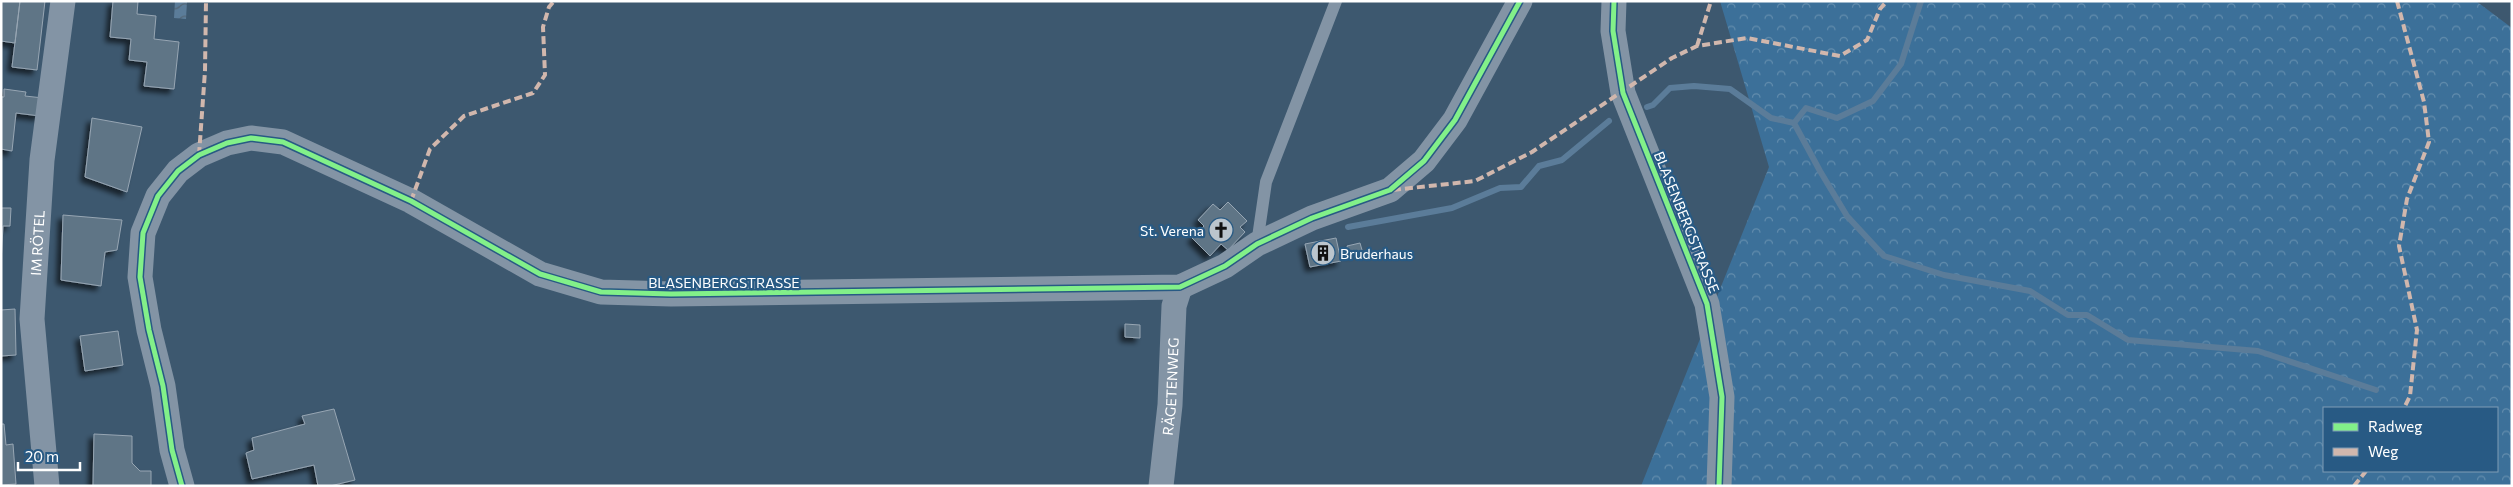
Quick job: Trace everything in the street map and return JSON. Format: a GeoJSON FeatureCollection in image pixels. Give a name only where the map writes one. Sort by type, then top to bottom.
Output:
{"type":"FeatureCollection","features":[{"type":"Feature","properties":{"kind":"street","name":"IM RÖTEL"},"geometry":{"type":"LineString","coordinates":[[47,486],[32,319],[42,160],[63,1]]}},
{"type":"Feature","properties":{"kind":"street","name":"BLASENBERGSTRASSE"},"geometry":{"type":"LineString","coordinates":[[182,486],[172,450],[163,386],[149,330],[140,277],[143,233],[158,196],[178,171],[198,155],[226,143],[251,138],[283,142],[412,202],[540,274],[601,292],[681,294],[1180,287],[1225,266],[1256,244],[1312,218],[1390,190],[1424,161],[1455,120],[1520,1]]}},
{"type":"Feature","properties":{"kind":"street","name":"BLASENBERGSTRASSE"},"geometry":{"type":"LineString","coordinates":[[1614,1],[1614,31],[1623,93],[1708,304],[1722,397],[1719,486]]}},
{"type":"Feature","properties":{"kind":"street","name":"RÄGETENWEG"},"geometry":{"type":"LineString","coordinates":[[1161,486],[1170,405],[1174,306],[1180,287]]}},
{"type":"Feature","properties":{"kind":"lane"},"geometry":{"type":"LineString","coordinates":[[1256,244],[1266,182],[1336,1]]}},
{"type":"Feature","properties":{"kind":"green space"},"geometry":{"type":"Polygon","coordinates":[[[1720,1],[2476,1],[2512,28],[2512,486],[1641,486],[1769,167],[1720,1]]]}},
{"type":"Feature","properties":{"kind":"water"},"geometry":{"type":"Polygon","coordinates":[[[175,1],[187,1],[186,19],[174,18],[175,1]]]}},
{"type":"Feature","properties":{"kind":"building"},"geometry":{"type":"Polygon","coordinates":[[[1,1],[20,1],[15,43],[1,41],[1,1]]]}},
{"type":"Feature","properties":{"kind":"building"},"geometry":{"type":"Polygon","coordinates":[[[20,1],[45,1],[37,70],[12,67],[20,1]]]}},
{"type":"Feature","properties":{"kind":"building"},"geometry":{"type":"Polygon","coordinates":[[[113,1],[138,1],[137,14],[156,16],[154,39],[179,42],[174,89],[144,86],[147,62],[129,60],[131,39],[110,37],[113,1]]]}},
{"type":"Feature","properties":{"kind":"building"},"geometry":{"type":"Polygon","coordinates":[[[4,89],[26,92],[25,96],[43,98],[40,116],[16,113],[12,151],[1,149],[1,97],[4,97],[4,89]]]}},
{"type":"Feature","properties":{"kind":"building"},"geometry":{"type":"Polygon","coordinates":[[[92,118],[142,127],[127,192],[85,177],[92,118]]]}},
{"type":"Feature","properties":{"kind":"building","name":"St. Verena"},"geometry":{"type":"Polygon","coordinates":[[[1228,202],[1247,221],[1240,227],[1245,232],[1228,250],[1221,244],[1210,256],[1192,238],[1204,226],[1198,220],[1213,204],[1220,210],[1228,202]]]}},
{"type":"Feature","properties":{"kind":"building"},"geometry":{"type":"Polygon","coordinates":[[[1,208],[11,208],[10,226],[3,226],[1,263],[1,208]]]}},
{"type":"Feature","properties":{"kind":"building"},"geometry":{"type":"Polygon","coordinates":[[[63,215],[122,220],[117,250],[105,252],[101,286],[61,280],[63,215]]]}},
{"type":"Feature","properties":{"kind":"building","name":"Bruderhaus"},"geometry":{"type":"Polygon","coordinates":[[[1336,238],[1341,261],[1310,267],[1305,244],[1336,238]]]}},
{"type":"Feature","properties":{"kind":"building"},"geometry":{"type":"Polygon","coordinates":[[[1360,243],[1362,250],[1349,253],[1347,246],[1360,243]]]}},
{"type":"Feature","properties":{"kind":"building"},"geometry":{"type":"Polygon","coordinates":[[[15,309],[16,355],[1,356],[1,310],[15,309]]]}},
{"type":"Feature","properties":{"kind":"building"},"geometry":{"type":"Polygon","coordinates":[[[1125,324],[1140,325],[1140,338],[1125,337],[1125,324]]]}},
{"type":"Feature","properties":{"kind":"building"},"geometry":{"type":"Polygon","coordinates":[[[118,331],[123,365],[85,371],[80,336],[118,331]]]}},
{"type":"Feature","properties":{"kind":"building"},"geometry":{"type":"Polygon","coordinates":[[[334,409],[355,480],[330,486],[318,486],[314,465],[252,479],[246,453],[254,450],[252,438],[305,424],[302,416],[334,409]]]}},
{"type":"Feature","properties":{"kind":"building"},"geometry":{"type":"Polygon","coordinates":[[[1,424],[4,424],[6,445],[13,444],[16,484],[1,485],[1,424]]]}},
{"type":"Feature","properties":{"kind":"building"},"geometry":{"type":"Polygon","coordinates":[[[94,434],[132,436],[132,463],[140,471],[151,471],[151,486],[93,486],[94,434]]]}},
{"type":"Feature","properties":{"kind":"waterway"},"geometry":{"type":"LineString","coordinates":[[1794,123],[1806,108],[1837,118],[1873,101],[1901,64],[1921,1]]}},
{"type":"Feature","properties":{"kind":"waterway"},"geometry":{"type":"LineString","coordinates":[[1647,107],[1653,105],[1670,88],[1694,86],[1730,89],[1771,118],[1794,123],[1847,216],[1884,256],[1944,275],[2030,291],[2068,315],[2087,315],[2128,340],[2258,351],[2376,390]]}},
{"type":"Feature","properties":{"kind":"waterway"},"geometry":{"type":"LineString","coordinates":[[1348,227],[1452,208],[1500,188],[1521,187],[1539,166],[1562,160],[1609,121]]}},
{"type":"Feature","properties":{"kind":"marked path"},"geometry":{"type":"LineString","coordinates":[[199,155],[205,71],[206,1]]}},
{"type":"Feature","properties":{"kind":"marked path"},"geometry":{"type":"LineString","coordinates":[[411,201],[430,149],[464,116],[533,93],[545,75],[543,27],[549,7],[554,1]]}},
{"type":"Feature","properties":{"kind":"marked path"},"geometry":{"type":"LineString","coordinates":[[1697,46],[1711,1]]}},
{"type":"Feature","properties":{"kind":"marked path"},"geometry":{"type":"LineString","coordinates":[[1393,190],[1475,181],[1532,152],[1672,58],[1697,46],[1747,38],[1840,56],[1867,40],[1880,9],[1887,1]]}},
{"type":"Feature","properties":{"kind":"marked path"},"geometry":{"type":"LineString","coordinates":[[2397,1],[2424,102],[2429,142],[2407,199],[2399,246],[2417,330],[2410,396],[2404,407]]}},
{"type":"Feature","properties":{"kind":"marked path"},"geometry":{"type":"LineString","coordinates":[[2354,486],[2365,472]]}},
{"type":"Feature","properties":{"kind":"cycle path"},"geometry":{"type":"LineString","coordinates":[[182,486],[172,450],[163,386],[149,330],[140,277],[143,233],[158,196],[178,171],[199,155],[227,143],[251,138],[283,142],[411,201],[540,274],[601,292],[671,294],[1180,287],[1225,266],[1257,244],[1312,218],[1390,190],[1424,161],[1455,120],[1520,1]]}},
{"type":"Feature","properties":{"kind":"cycle path"},"geometry":{"type":"LineString","coordinates":[[1614,1],[1613,31],[1623,93],[1707,304],[1722,397],[1719,486]]}},
{"type":"Feature","properties":{"kind":"place","name":"St. Verena"},"geometry":{"type":"Point","coordinates":[1221,230]}},
{"type":"Feature","properties":{"kind":"place","name":"Bruderhaus"},"geometry":{"type":"Point","coordinates":[1323,253]}}]}
